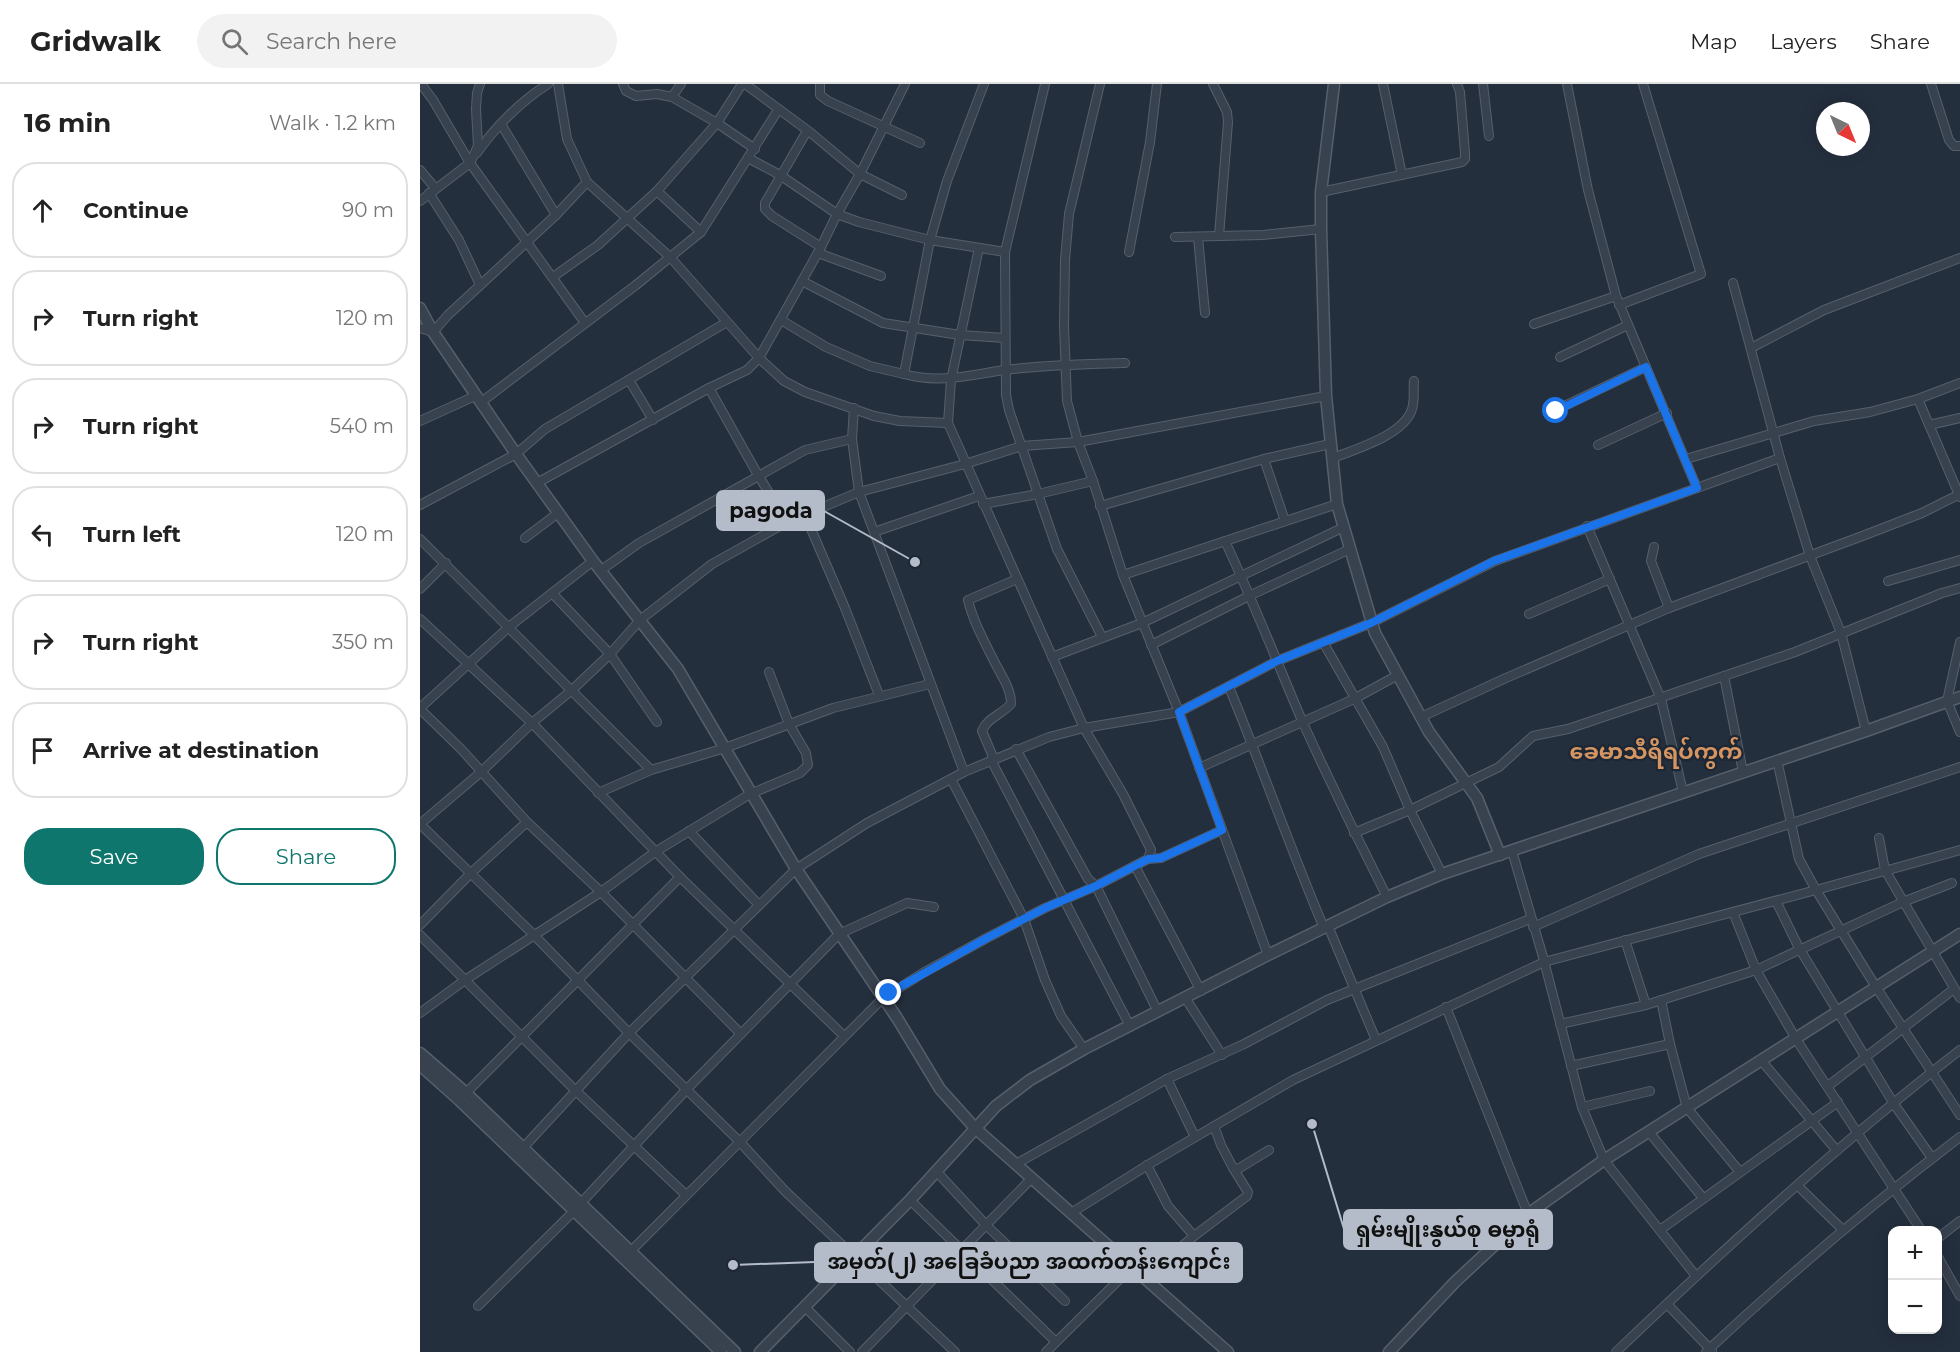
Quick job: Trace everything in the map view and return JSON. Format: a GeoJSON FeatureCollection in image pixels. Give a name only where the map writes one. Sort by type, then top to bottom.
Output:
{"type":"FeatureCollection","features":[{"type":"Feature","properties":{"kind":"street"},"geometry":{"type":"LineString","coordinates":[[421,84],[470,163],[585,323]]}},
{"type":"Feature","properties":{"kind":"street"},"geometry":{"type":"LineString","coordinates":[[470,163],[478,146],[476,109],[480,84]]}},
{"type":"Feature","properties":{"kind":"street"},"geometry":{"type":"LineString","coordinates":[[420,201],[470,163],[501,124],[538,90],[548,84]]}},
{"type":"Feature","properties":{"kind":"street"},"geometry":{"type":"LineString","coordinates":[[558,84],[567,139],[587,182],[670,258],[759,358],[784,381],[805,392],[874,416],[900,421],[948,423]]}},
{"type":"Feature","properties":{"kind":"street"},"geometry":{"type":"LineString","coordinates":[[623,84],[626,91],[636,96],[657,94],[672,97],[755,148]]}},
{"type":"Feature","properties":{"kind":"street"},"geometry":{"type":"LineString","coordinates":[[672,97],[681,84]]}},
{"type":"Feature","properties":{"kind":"street"},"geometry":{"type":"LineString","coordinates":[[553,277],[598,245],[657,191],[717,123],[743,84],[860,174],[902,195]]}},
{"type":"Feature","properties":{"kind":"street"},"geometry":{"type":"LineString","coordinates":[[820,84],[820,95],[828,101],[920,143]]}},
{"type":"Feature","properties":{"kind":"street"},"geometry":{"type":"LineString","coordinates":[[537,483],[709,388],[747,370],[759,358],[820,250],[905,84]]}},
{"type":"Feature","properties":{"kind":"street"},"geometry":{"type":"LineString","coordinates":[[904,374],[930,240],[947,181],[984,84]]}},
{"type":"Feature","properties":{"kind":"street"},"geometry":{"type":"LineString","coordinates":[[1045,84],[1005,252],[1005,370],[1009,410],[1057,549],[1102,637]]}},
{"type":"Feature","properties":{"kind":"street"},"geometry":{"type":"LineString","coordinates":[[1100,84],[1069,214],[1064,316],[1067,401],[1078,442],[1123,575],[1179,712],[1268,955]]}},
{"type":"Feature","properties":{"kind":"street"},"geometry":{"type":"LineString","coordinates":[[1129,252],[1150,142],[1157,84]]}},
{"type":"Feature","properties":{"kind":"street"},"geometry":{"type":"LineString","coordinates":[[1213,84],[1227,112],[1228,122],[1220,236]]}},
{"type":"Feature","properties":{"kind":"street"},"geometry":{"type":"LineString","coordinates":[[1334,84],[1322,192],[1321,229],[1326,396],[1338,504],[1371,623],[1429,732],[1476,798],[1500,855]]}},
{"type":"Feature","properties":{"kind":"street"},"geometry":{"type":"LineString","coordinates":[[1383,84],[1402,175]]}},
{"type":"Feature","properties":{"kind":"street"},"geometry":{"type":"LineString","coordinates":[[1322,192],[1462,162],[1465,159],[1460,92],[1457,84]]}},
{"type":"Feature","properties":{"kind":"street"},"geometry":{"type":"LineString","coordinates":[[1483,84],[1489,136]]}},
{"type":"Feature","properties":{"kind":"street"},"geometry":{"type":"LineString","coordinates":[[1567,84],[1588,190],[1618,300],[1697,488]]}},
{"type":"Feature","properties":{"kind":"street"},"geometry":{"type":"LineString","coordinates":[[1534,324],[1701,274],[1643,84]]}},
{"type":"Feature","properties":{"kind":"street"},"geometry":{"type":"LineString","coordinates":[[1931,84],[1949,140],[1954,146],[1960,146]]}},
{"type":"Feature","properties":{"kind":"street"},"geometry":{"type":"LineString","coordinates":[[420,421],[477,399],[585,323],[701,232],[778,110]]}},
{"type":"Feature","properties":{"kind":"street"},"geometry":{"type":"LineString","coordinates":[[501,124],[556,215]]}},
{"type":"Feature","properties":{"kind":"street"},"geometry":{"type":"LineString","coordinates":[[807,131],[765,202],[765,209],[820,250],[880,276]]}},
{"type":"Feature","properties":{"kind":"street"},"geometry":{"type":"LineString","coordinates":[[748,158],[780,175],[837,214],[930,240],[1005,252]]}},
{"type":"Feature","properties":{"kind":"street"},"geometry":{"type":"LineString","coordinates":[[420,170],[459,240],[480,285]]}},
{"type":"Feature","properties":{"kind":"street"},"geometry":{"type":"LineString","coordinates":[[433,332],[448,315],[556,215],[587,182]]}},
{"type":"Feature","properties":{"kind":"street"},"geometry":{"type":"LineString","coordinates":[[657,191],[701,232]]}},
{"type":"Feature","properties":{"kind":"street"},"geometry":{"type":"LineString","coordinates":[[1175,237],[1321,229]]}},
{"type":"Feature","properties":{"kind":"street"},"geometry":{"type":"LineString","coordinates":[[1198,237],[1205,313]]}},
{"type":"Feature","properties":{"kind":"street"},"geometry":{"type":"LineString","coordinates":[[979,248],[951,380],[948,423],[964,464],[1084,728],[1134,815],[1151,850],[1148,859]]}},
{"type":"Feature","properties":{"kind":"street"},"geometry":{"type":"LineString","coordinates":[[1751,348],[1824,310],[1960,258]]}},
{"type":"Feature","properties":{"kind":"street"},"geometry":{"type":"LineString","coordinates":[[802,281],[883,323],[960,335],[1005,338]]}},
{"type":"Feature","properties":{"kind":"street"},"geometry":{"type":"LineString","coordinates":[[1733,283],[1780,458],[1810,556],[1841,633],[1866,731]]}},
{"type":"Feature","properties":{"kind":"street"},"geometry":{"type":"LineString","coordinates":[[420,308],[477,399],[592,561],[678,669],[796,869],[883,998],[940,1089],[975,1128],[1228,1352]]}},
{"type":"Feature","properties":{"kind":"street"},"geometry":{"type":"LineString","coordinates":[[781,320],[826,346],[870,366],[915,377],[951,380],[1005,370],[1066,364],[1125,363]]}},
{"type":"Feature","properties":{"kind":"street"},"geometry":{"type":"LineString","coordinates":[[420,505],[516,454],[545,429],[727,322]]}},
{"type":"Feature","properties":{"kind":"street"},"geometry":{"type":"LineString","coordinates":[[1560,357],[1628,325]]}},
{"type":"Feature","properties":{"kind":"street"},"geometry":{"type":"LineString","coordinates":[[420,328],[433,332]]}},
{"type":"Feature","properties":{"kind":"street"},"geometry":{"type":"LineString","coordinates":[[1556,411],[1646,367]]}},
{"type":"Feature","properties":{"kind":"street"},"geometry":{"type":"LineString","coordinates":[[629,380],[653,420]]}},
{"type":"Feature","properties":{"kind":"street"},"geometry":{"type":"LineString","coordinates":[[1333,458],[1376,441],[1397,429],[1412,410],[1414,381]]}},
{"type":"Feature","properties":{"kind":"street"},"geometry":{"type":"LineString","coordinates":[[1686,459],[1814,421],[1918,399],[1960,383]]}},
{"type":"Feature","properties":{"kind":"street"},"geometry":{"type":"LineString","coordinates":[[709,388],[787,522]]}},
{"type":"Feature","properties":{"kind":"street"},"geometry":{"type":"LineString","coordinates":[[955,1352],[785,1191],[739,1141],[420,824],[572,690],[610,654],[640,620],[712,564],[787,522],[859,492],[1022,446],[1078,442],[1326,396]]}},
{"type":"Feature","properties":{"kind":"street"},"geometry":{"type":"LineString","coordinates":[[1421,717],[1669,608],[1922,513],[1960,495],[1918,399]]}},
{"type":"Feature","properties":{"kind":"street"},"geometry":{"type":"LineString","coordinates":[[854,408],[852,439],[859,492],[964,772]]}},
{"type":"Feature","properties":{"kind":"street"},"geometry":{"type":"LineString","coordinates":[[1598,445],[1667,413]]}},
{"type":"Feature","properties":{"kind":"street"},"geometry":{"type":"LineString","coordinates":[[1929,425],[1960,418]]}},
{"type":"Feature","properties":{"kind":"street"},"geometry":{"type":"LineString","coordinates":[[600,571],[639,543],[805,450],[852,439]]}},
{"type":"Feature","properties":{"kind":"street"},"geometry":{"type":"LineString","coordinates":[[1100,506],[1264,459],[1330,444]]}},
{"type":"Feature","properties":{"kind":"street"},"geometry":{"type":"LineString","coordinates":[[523,1148],[629,1033],[796,869],[867,823],[951,778],[1016,749],[1049,736],[1084,728],[1179,712],[1277,661],[1371,623],[1494,561],[1780,458]]}},
{"type":"Feature","properties":{"kind":"street"},"geometry":{"type":"LineString","coordinates":[[1264,459],[1285,521]]}},
{"type":"Feature","properties":{"kind":"street"},"geometry":{"type":"LineString","coordinates":[[874,532],[981,500],[1038,494],[1093,481]]}},
{"type":"Feature","properties":{"kind":"street"},"geometry":{"type":"LineString","coordinates":[[1123,575],[1338,504]]}},
{"type":"Feature","properties":{"kind":"street"},"geometry":{"type":"LineString","coordinates":[[525,538],[558,513]]}},
{"type":"Feature","properties":{"kind":"street"},"geometry":{"type":"LineString","coordinates":[[805,515],[879,695]]}},
{"type":"Feature","properties":{"kind":"street"},"geometry":{"type":"LineString","coordinates":[[1587,526],[1659,696],[1683,792]]}},
{"type":"Feature","properties":{"kind":"street"},"geometry":{"type":"LineString","coordinates":[[1052,657],[1142,623],[1344,527]]}},
{"type":"Feature","properties":{"kind":"street"},"geometry":{"type":"LineString","coordinates":[[420,539],[510,626],[651,770]]}},
{"type":"Feature","properties":{"kind":"street"},"geometry":{"type":"LineString","coordinates":[[1225,541],[1251,596],[1303,722],[1354,833],[1387,897]]}},
{"type":"Feature","properties":{"kind":"street"},"geometry":{"type":"LineString","coordinates":[[1654,547],[1651,561],[1669,608]]}},
{"type":"Feature","properties":{"kind":"street"},"geometry":{"type":"LineString","coordinates":[[1151,645],[1350,549]]}},
{"type":"Feature","properties":{"kind":"street"},"geometry":{"type":"LineString","coordinates":[[1888,581],[1960,560]]}},
{"type":"Feature","properties":{"kind":"street"},"geometry":{"type":"LineString","coordinates":[[592,561],[510,626],[420,709],[449,736],[527,822],[601,892],[741,1034]]}},
{"type":"Feature","properties":{"kind":"street"},"geometry":{"type":"LineString","coordinates":[[420,589],[446,563]]}},
{"type":"Feature","properties":{"kind":"street"},"geometry":{"type":"LineString","coordinates":[[1017,579],[969,600],[986,644],[1010,691],[1011,704],[990,719],[982,731],[993,760],[1130,1026]]}},
{"type":"Feature","properties":{"kind":"street"},"geometry":{"type":"LineString","coordinates":[[1529,614],[1610,579]]}},
{"type":"Feature","properties":{"kind":"street"},"geometry":{"type":"LineString","coordinates":[[1354,833],[1410,810],[1499,767],[1533,736],[1568,729],[1659,696],[1795,652],[1942,593],[1960,588]]}},
{"type":"Feature","properties":{"kind":"street"},"geometry":{"type":"LineString","coordinates":[[552,593],[610,654],[657,722]]}},
{"type":"Feature","properties":{"kind":"street"},"geometry":{"type":"LineString","coordinates":[[420,619],[532,723],[680,877],[844,1036]]}},
{"type":"Feature","properties":{"kind":"street"},"geometry":{"type":"LineString","coordinates":[[1323,642],[1383,747],[1410,810],[1442,874]]}},
{"type":"Feature","properties":{"kind":"street"},"geometry":{"type":"LineString","coordinates":[[1960,642],[1947,701],[1960,732]]}},
{"type":"Feature","properties":{"kind":"street"},"geometry":{"type":"LineString","coordinates":[[420,1013],[465,980],[601,892],[689,831],[750,794],[800,773],[808,765],[806,753],[789,724],[769,672]]}},
{"type":"Feature","properties":{"kind":"street"},"geometry":{"type":"LineString","coordinates":[[1199,768],[1354,699],[1398,675]]}},
{"type":"Feature","properties":{"kind":"street"},"geometry":{"type":"LineString","coordinates":[[1724,676],[1743,772]]}},
{"type":"Feature","properties":{"kind":"street"},"geometry":{"type":"LineString","coordinates":[[598,793],[651,770],[725,748],[833,708],[930,684]]}},
{"type":"Feature","properties":{"kind":"street"},"geometry":{"type":"LineString","coordinates":[[1229,687],[1253,744],[1294,858],[1376,1040]]}},
{"type":"Feature","properties":{"kind":"street"},"geometry":{"type":"LineString","coordinates":[[760,1352],[910,1200],[996,1106],[1012,1093],[1084,1049],[1186,999],[1268,955],[1387,897],[1442,874],[1960,697]]}},
{"type":"Feature","properties":{"kind":"street"},"geometry":{"type":"LineString","coordinates":[[1016,749],[1088,879],[1096,886],[1158,1012]]}},
{"type":"Feature","properties":{"kind":"street"},"geometry":{"type":"LineString","coordinates":[[1776,760],[1799,859],[1875,987],[1960,1115]]}},
{"type":"Feature","properties":{"kind":"street"},"geometry":{"type":"LineString","coordinates":[[1016,1164],[1167,1079],[1222,1055],[1327,1000],[1353,989],[1532,923],[1699,854],[1792,825],[1960,767]]}},
{"type":"Feature","properties":{"kind":"street"},"geometry":{"type":"LineString","coordinates":[[951,778],[1024,919],[1060,1016],[1084,1049]]}},
{"type":"Feature","properties":{"kind":"street"},"geometry":{"type":"LineString","coordinates":[[420,925],[471,873],[527,822]]}},
{"type":"Feature","properties":{"kind":"street"},"geometry":{"type":"LineString","coordinates":[[630,1252],[883,998],[922,973],[1024,919],[1148,859],[1161,858],[1222,830]]}},
{"type":"Feature","properties":{"kind":"street"},"geometry":{"type":"LineString","coordinates":[[689,831],[759,905]]}},
{"type":"Feature","properties":{"kind":"street"},"geometry":{"type":"LineString","coordinates":[[1879,838],[1885,870],[1960,998]]}},
{"type":"Feature","properties":{"kind":"street"},"geometry":{"type":"LineString","coordinates":[[1071,1213],[1147,1165],[1293,1080],[1446,1006],[1544,962],[1960,850]]}},
{"type":"Feature","properties":{"kind":"street"},"geometry":{"type":"LineString","coordinates":[[1512,851],[1544,962],[1581,1107],[1604,1160],[1696,1276]]}},
{"type":"Feature","properties":{"kind":"street"},"geometry":{"type":"LineString","coordinates":[[1135,866],[1201,991]]}},
{"type":"Feature","properties":{"kind":"street"},"geometry":{"type":"LineString","coordinates":[[466,1093],[680,877]]}},
{"type":"Feature","properties":{"kind":"street"},"geometry":{"type":"LineString","coordinates":[[1560,1024],[1646,1005],[1756,970],[1840,929],[1952,883]]}},
{"type":"Feature","properties":{"kind":"street"},"geometry":{"type":"LineString","coordinates":[[1776,901],[1799,948],[1894,1104],[1932,1158]]}},
{"type":"Feature","properties":{"kind":"street"},"geometry":{"type":"LineString","coordinates":[[478,1306],[578,1207],[686,1090],[839,934],[907,903],[934,907]]}},
{"type":"Feature","properties":{"kind":"street"},"geometry":{"type":"LineString","coordinates":[[1733,912],[1756,970],[1796,1039],[1918,1226]]}},
{"type":"Feature","properties":{"kind":"street"},"geometry":{"type":"LineString","coordinates":[[1389,1352],[1455,1282],[1528,1214],[1604,1160],[1960,934]]}},
{"type":"Feature","properties":{"kind":"street"},"geometry":{"type":"LineString","coordinates":[[420,935],[576,1090],[686,1195]]}},
{"type":"Feature","properties":{"kind":"street"},"geometry":{"type":"LineString","coordinates":[[1626,940],[1646,1005]]}},
{"type":"Feature","properties":{"kind":"street"},"geometry":{"type":"LineString","coordinates":[[1828,1086],[1954,989]]}},
{"type":"Feature","properties":{"kind":"street"},"geometry":{"type":"LineString","coordinates":[[1186,999],[1222,1055]]}},
{"type":"Feature","properties":{"kind":"street"},"geometry":{"type":"LineString","coordinates":[[1661,1000],[1687,1108],[1740,1172]]}},
{"type":"Feature","properties":{"kind":"street"},"geometry":{"type":"LineString","coordinates":[[1446,1006],[1528,1214]]}},
{"type":"Feature","properties":{"kind":"street"},"geometry":{"type":"LineString","coordinates":[[1571,1066],[1670,1044]]}},
{"type":"Feature","properties":{"kind":"street"},"geometry":{"type":"LineString","coordinates":[[1616,1352],[1696,1276],[1837,1151],[1930,1072],[1960,1050]]}},
{"type":"Feature","properties":{"kind":"street"},"geometry":{"type":"LineString","coordinates":[[420,1053],[523,1148],[578,1207],[722,1352]]}},
{"type":"Feature","properties":{"kind":"street"},"geometry":{"type":"LineString","coordinates":[[1761,1060],[1837,1151]]}},
{"type":"Feature","properties":{"kind":"street"},"geometry":{"type":"LineString","coordinates":[[420,1065],[630,1252],[735,1352]]}},
{"type":"Feature","properties":{"kind":"street"},"geometry":{"type":"LineString","coordinates":[[1167,1079],[1196,1137]]}},
{"type":"Feature","properties":{"kind":"street"},"geometry":{"type":"LineString","coordinates":[[1581,1107],[1650,1091]]}},
{"type":"Feature","properties":{"kind":"street"},"geometry":{"type":"LineString","coordinates":[[1660,1230],[1838,1102]]}},
{"type":"Feature","properties":{"kind":"street"},"geometry":{"type":"LineString","coordinates":[[1144,1278],[1247,1196],[1248,1192],[1221,1145],[1214,1126]]}},
{"type":"Feature","properties":{"kind":"street"},"geometry":{"type":"LineString","coordinates":[[1649,1132],[1704,1198]]}},
{"type":"Feature","properties":{"kind":"street"},"geometry":{"type":"LineString","coordinates":[[1666,1304],[1709,1351],[1843,1230],[1960,1137]]}},
{"type":"Feature","properties":{"kind":"street"},"geometry":{"type":"LineString","coordinates":[[1233,1168],[1238,1169],[1269,1149]]}},
{"type":"Feature","properties":{"kind":"street"},"geometry":{"type":"LineString","coordinates":[[1147,1165],[1168,1206],[1194,1236]]}},
{"type":"Feature","properties":{"kind":"street"},"geometry":{"type":"LineString","coordinates":[[936,1172],[986,1225],[1065,1301]]}},
{"type":"Feature","properties":{"kind":"street"},"geometry":{"type":"LineString","coordinates":[[862,1352],[1032,1178]]}},
{"type":"Feature","properties":{"kind":"street"},"geometry":{"type":"LineString","coordinates":[[1798,1186],[1843,1230]]}},
{"type":"Feature","properties":{"kind":"street"},"geometry":{"type":"LineString","coordinates":[[910,1200],[963,1249],[1056,1342]]}},
{"type":"Feature","properties":{"kind":"street"},"geometry":{"type":"LineString","coordinates":[[1942,1235],[1960,1221]]}},
{"type":"Feature","properties":{"kind":"street"},"geometry":{"type":"LineString","coordinates":[[1942,1264],[1960,1296]]}},
{"type":"Feature","properties":{"kind":"street"},"geometry":{"type":"LineString","coordinates":[[1046,1352],[1132,1267]]}},
{"type":"Feature","properties":{"kind":"street"},"geometry":{"type":"LineString","coordinates":[[805,1307],[850,1352]]}},
{"type":"Feature","properties":{"kind":"place","name":"pagoda"},"geometry":{"type":"Point","coordinates":[915,562]}},
{"type":"Feature","properties":{"kind":"place","name":"ရှမ်းမျိုးနွယ်စု ဓမ္မာရုံ"},"geometry":{"type":"Point","coordinates":[1312,1124]}},
{"type":"Feature","properties":{"kind":"place","name":"အမှတ်(၂) အခြေခံပညာ အထက်တန်းကျောင်း"},"geometry":{"type":"Point","coordinates":[733,1265]}},
{"type":"Feature","properties":{"kind":"district","name":"ခေမာသီရိရပ်ကွက်"},"geometry":{"type":"Point","coordinates":[1656,751]}},
{"type":"Feature","properties":{"kind":"route"},"geometry":{"type":"LineString","coordinates":[[889,993],[1045,908],[1096,886],[1148,859],[1161,858],[1222,830],[1179,712],[1277,661],[1371,623],[1494,561],[1697,488],[1646,367],[1556,411]]}}]}
